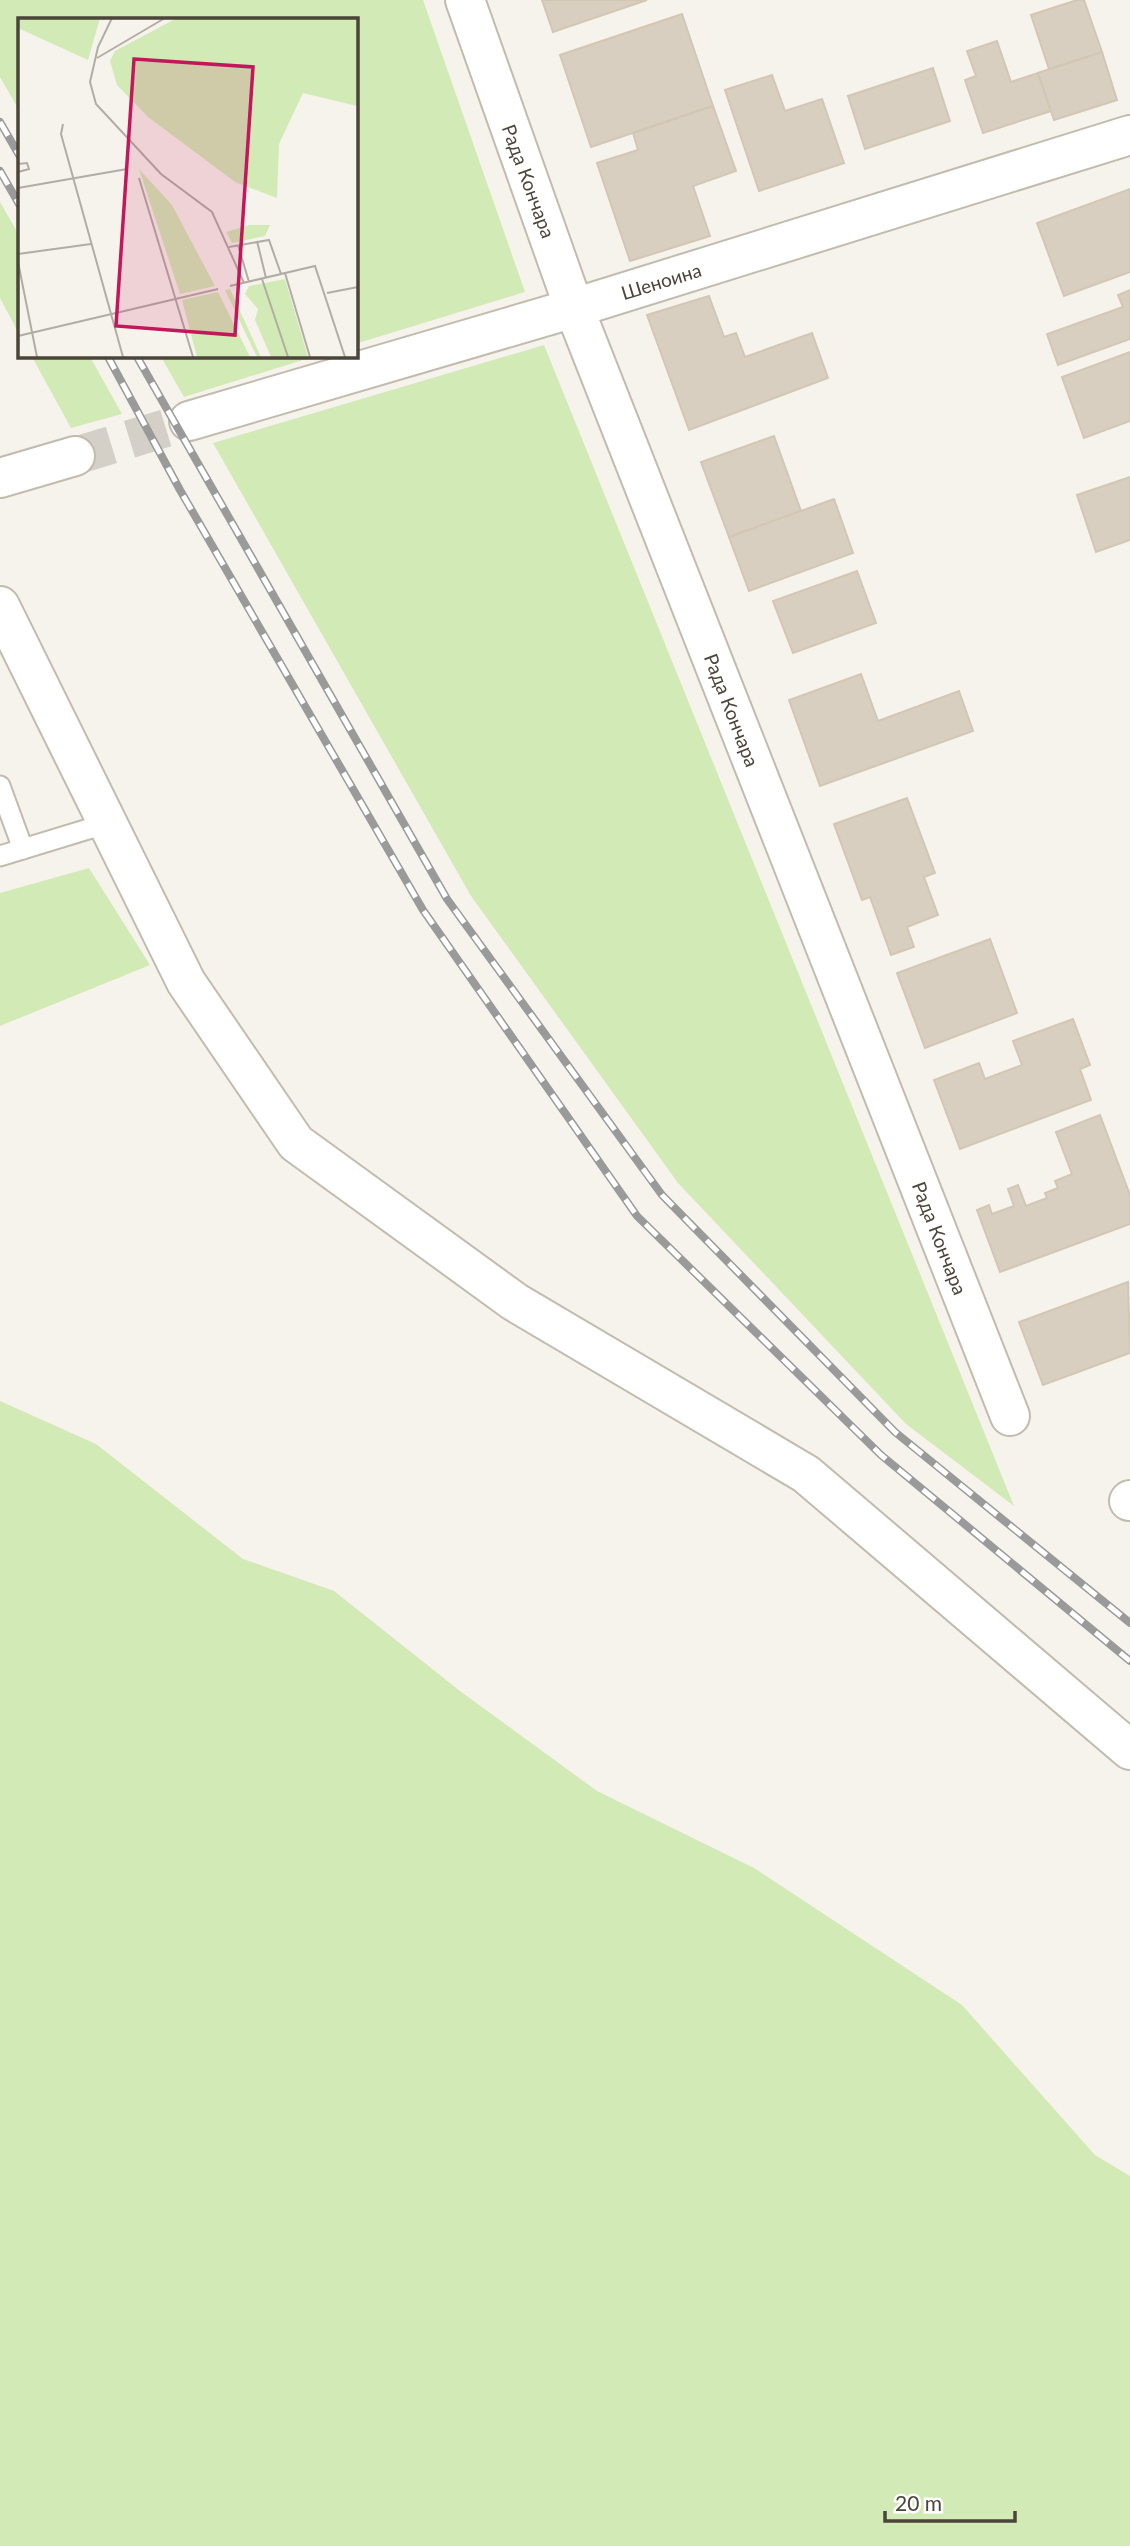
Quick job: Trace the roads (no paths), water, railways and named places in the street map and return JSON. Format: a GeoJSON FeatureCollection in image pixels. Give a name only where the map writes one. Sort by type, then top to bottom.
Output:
{"type":"FeatureCollection","features":[{"type":"Feature","properties":{"kind":"street","name":"Рада Кончара"},"geometry":{"type":"LineString","coordinates":[[465,0],[574,308],[1010,1416]]}},
{"type":"Feature","properties":{"kind":"street","name":"Шеноина"},"geometry":{"type":"LineString","coordinates":[[189,421],[574,308],[1130,135]]}},
{"type":"Feature","properties":{"kind":"street"},"geometry":{"type":"LineString","coordinates":[[0,478],[75,456]]}},
{"type":"Feature","properties":{"kind":"street"},"geometry":{"type":"LineString","coordinates":[[0,606],[186,982],[296,1143],[515,1302],[806,1474],[1130,1750]]}},
{"type":"Feature","properties":{"kind":"lane"},"geometry":{"type":"LineString","coordinates":[[0,786],[23,849]]}},
{"type":"Feature","properties":{"kind":"lane"},"geometry":{"type":"LineString","coordinates":[[0,856],[108,823]]}},
{"type":"Feature","properties":{"kind":"tunnel"},"geometry":{"type":"LineString","coordinates":[[75,456],[189,421]]}},
{"type":"Feature","properties":{"kind":"railway"},"geometry":{"type":"LineString","coordinates":[[0,122],[18,153]]}},
{"type":"Feature","properties":{"kind":"railway"},"geometry":{"type":"LineString","coordinates":[[0,171],[18,202]]}},
{"type":"Feature","properties":{"kind":"railway"},"geometry":{"type":"LineString","coordinates":[[108,357],[180,490],[423,910],[637,1216],[881,1455],[1130,1661]]}},
{"type":"Feature","properties":{"kind":"railway"},"geometry":{"type":"LineString","coordinates":[[137,357],[447,899],[662,1195],[895,1432],[1130,1623]]}}]}
